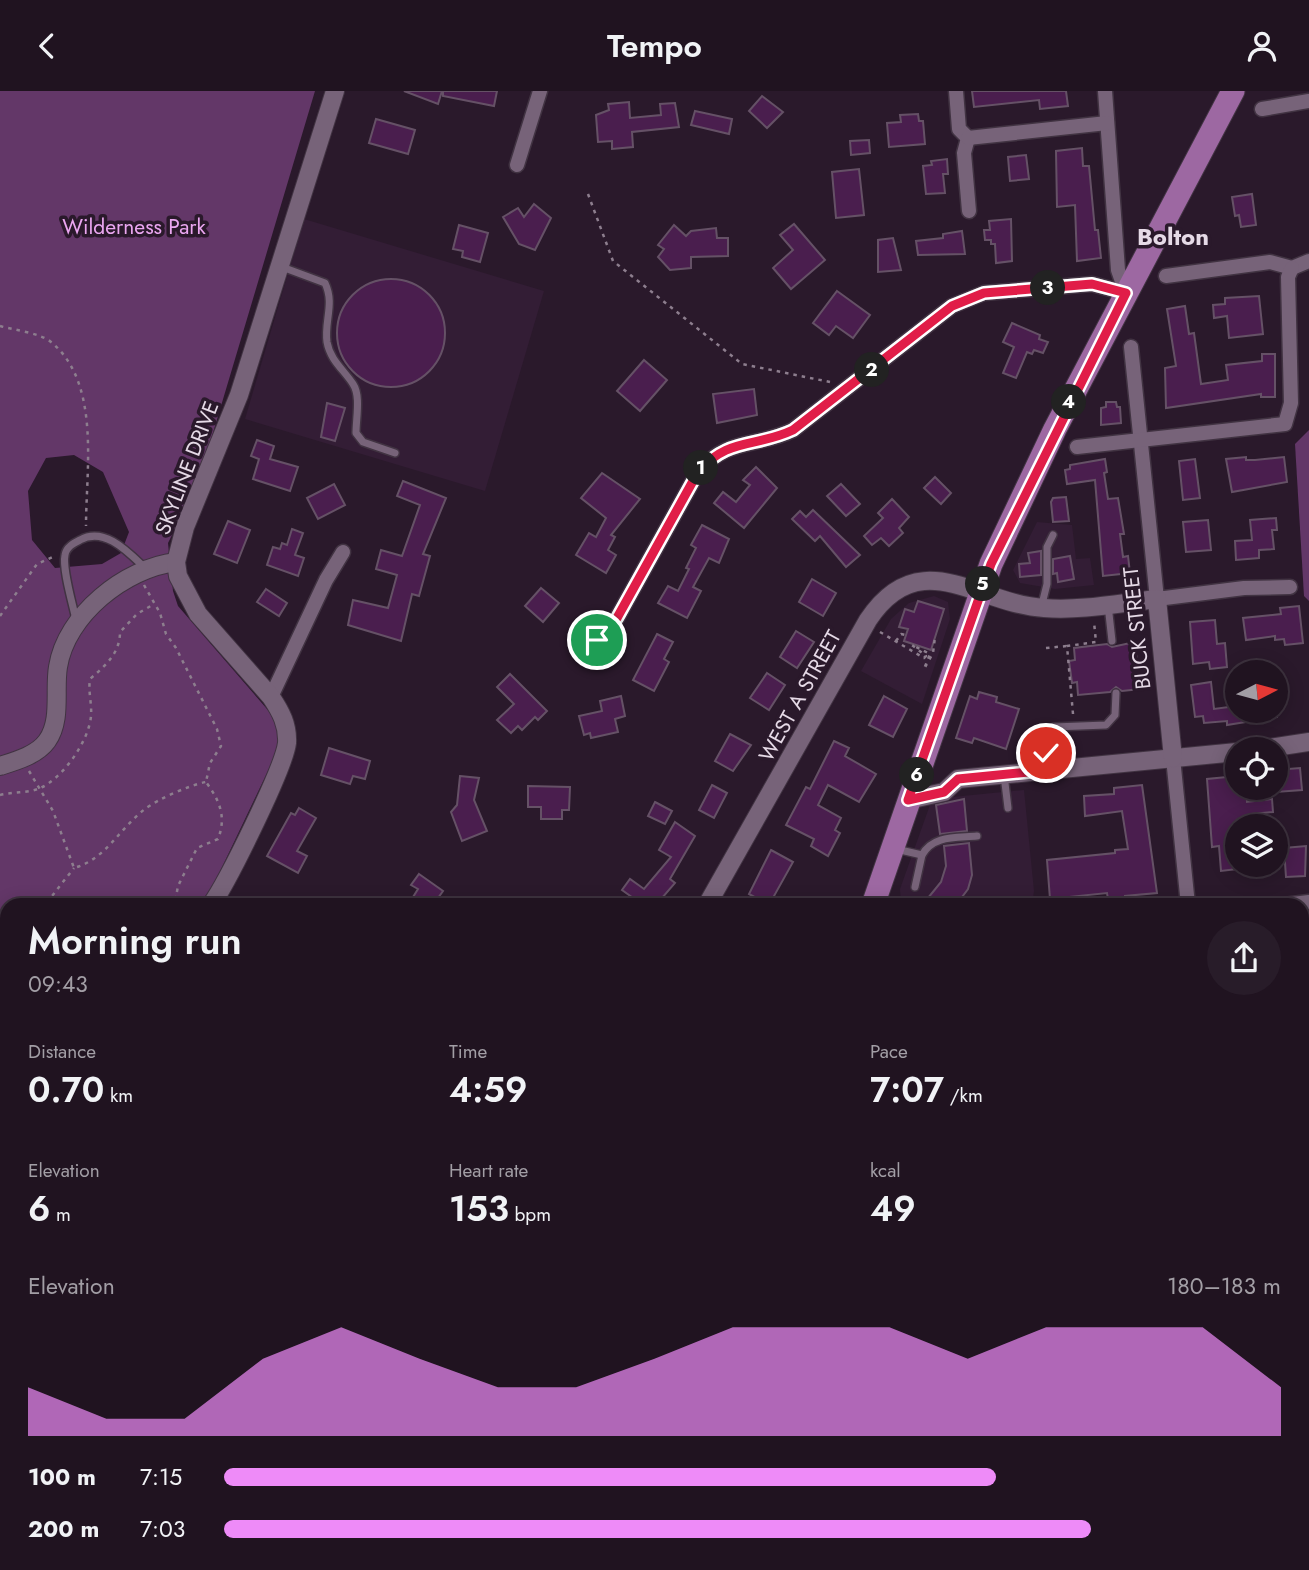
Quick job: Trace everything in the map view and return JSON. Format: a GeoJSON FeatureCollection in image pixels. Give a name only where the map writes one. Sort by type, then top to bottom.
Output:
{"type":"FeatureCollection","features":[{"type":"Feature","properties":{"kind":"main road"},"geometry":{"type":"LineString","coordinates":[[875,898],[980,592],[1021,499],[1233,91]]}},
{"type":"Feature","properties":{"kind":"street","name":"SKYLINE DRIVE"},"geometry":{"type":"LineString","coordinates":[[215,898],[285,750],[284,720],[271,698],[198,614],[178,576],[176,562],[186,527],[239,395],[335,91]]}},
{"type":"Feature","properties":{"kind":"street"},"geometry":{"type":"LineString","coordinates":[[517,165],[540,91]]}},
{"type":"Feature","properties":{"kind":"street"},"geometry":{"type":"LineString","coordinates":[[956,91],[959,129],[968,138]]}},
{"type":"Feature","properties":{"kind":"street"},"geometry":{"type":"LineString","coordinates":[[1105,91],[1118,270],[1126,293]]}},
{"type":"Feature","properties":{"kind":"street"},"geometry":{"type":"LineString","coordinates":[[1262,109],[1309,101]]}},
{"type":"Feature","properties":{"kind":"street"},"geometry":{"type":"LineString","coordinates":[[968,138],[1107,123]]}},
{"type":"Feature","properties":{"kind":"street"},"geometry":{"type":"LineString","coordinates":[[968,138],[964,153],[969,211]]}},
{"type":"Feature","properties":{"kind":"street"},"geometry":{"type":"LineString","coordinates":[[1166,276],[1270,262],[1292,268],[1309,261]]}},
{"type":"Feature","properties":{"kind":"street"},"geometry":{"type":"LineString","coordinates":[[1077,447],[1284,424],[1291,403],[1289,277],[1292,268]]}},
{"type":"Feature","properties":{"kind":"street"},"geometry":{"type":"LineString","coordinates":[[597,640],[617,618],[698,472],[707,461],[725,448],[764,440],[793,430],[952,306],[968,299],[984,293],[1092,284],[1126,293]]}},
{"type":"Feature","properties":{"kind":"street","name":"BUCK STREET"},"geometry":{"type":"LineString","coordinates":[[1131,347],[1187,898]]}},
{"type":"Feature","properties":{"kind":"street"},"geometry":{"type":"LineString","coordinates":[[271,698],[326,580],[343,552]]}},
{"type":"Feature","properties":{"kind":"street"},"geometry":{"type":"LineString","coordinates":[[0,766],[36,751],[48,740],[54,724],[58,669],[64,642],[76,624],[112,590],[142,571],[176,562]]}},
{"type":"Feature","properties":{"kind":"street","name":"WEST A STREET"},"geometry":{"type":"LineString","coordinates":[[710,898],[879,605],[898,589],[926,581],[952,582],[1041,608],[1157,599]]}},
{"type":"Feature","properties":{"kind":"street"},"geometry":{"type":"LineString","coordinates":[[1157,599],[1244,588],[1290,587]]}},
{"type":"Feature","properties":{"kind":"street"},"geometry":{"type":"LineString","coordinates":[[1288,745],[1309,741]]}},
{"type":"Feature","properties":{"kind":"street"},"geometry":{"type":"LineString","coordinates":[[908,800],[944,792],[958,779],[1225,753]]}},
{"type":"Feature","properties":{"kind":"lane"},"geometry":{"type":"LineString","coordinates":[[278,266],[325,283],[331,295],[327,341],[340,370],[354,384],[357,396],[356,433],[363,442],[395,453]]}},
{"type":"Feature","properties":{"kind":"lane"},"geometry":{"type":"LineString","coordinates":[[1041,608],[1047,584],[1047,547],[1053,535]]}},
{"type":"Feature","properties":{"kind":"lane"},"geometry":{"type":"LineString","coordinates":[[76,624],[65,555],[70,545],[86,536],[105,537],[121,545],[142,571]]}},
{"type":"Feature","properties":{"kind":"lane"},"geometry":{"type":"LineString","coordinates":[[1108,604],[1112,642]]}},
{"type":"Feature","properties":{"kind":"lane"},"geometry":{"type":"LineString","coordinates":[[1049,770],[1046,736],[1054,727],[1105,725],[1115,715],[1116,693]]}},
{"type":"Feature","properties":{"kind":"lane"},"geometry":{"type":"LineString","coordinates":[[1004,774],[1008,808]]}},
{"type":"Feature","properties":{"kind":"lane"},"geometry":{"type":"LineString","coordinates":[[915,887],[922,855],[928,845],[938,840],[977,836]]}},
{"type":"Feature","properties":{"kind":"lane"},"geometry":{"type":"LineString","coordinates":[[892,848],[922,855]]}},
{"type":"Feature","properties":{"kind":"path"},"geometry":{"type":"LineString","coordinates":[[588,194],[613,261],[742,364],[851,387]]}},
{"type":"Feature","properties":{"kind":"path"},"geometry":{"type":"LineString","coordinates":[[0,326],[49,340],[70,363],[81,388],[86,436],[86,536]]}},
{"type":"Feature","properties":{"kind":"path"},"geometry":{"type":"LineString","coordinates":[[0,616],[37,564],[65,555]]}},
{"type":"Feature","properties":{"kind":"path"},"geometry":{"type":"LineString","coordinates":[[142,571],[166,634],[176,648],[217,729],[221,746],[210,763],[206,782],[222,808],[222,828],[218,839],[197,848],[174,898]]}},
{"type":"Feature","properties":{"kind":"path"},"geometry":{"type":"LineString","coordinates":[[0,796],[39,788],[79,753],[89,733],[90,679],[107,664],[120,644],[120,632],[137,614],[154,604]]}},
{"type":"Feature","properties":{"kind":"path"},"geometry":{"type":"LineString","coordinates":[[1046,648],[1096,642],[1094,619]]}},
{"type":"Feature","properties":{"kind":"path"},"geometry":{"type":"LineString","coordinates":[[880,632],[925,658],[926,656],[912,645],[930,654],[924,669],[933,653],[935,637]]}},
{"type":"Feature","properties":{"kind":"path"},"geometry":{"type":"LineString","coordinates":[[896,641],[901,634],[906,635]]}},
{"type":"Feature","properties":{"kind":"path"},"geometry":{"type":"LineString","coordinates":[[1067,646],[1073,713]]}},
{"type":"Feature","properties":{"kind":"path"},"geometry":{"type":"LineString","coordinates":[[1065,751],[1067,742]]}},
{"type":"Feature","properties":{"kind":"path"},"geometry":{"type":"LineString","coordinates":[[21,758],[53,811],[74,868]]}},
{"type":"Feature","properties":{"kind":"path"},"geometry":{"type":"LineString","coordinates":[[49,898],[74,868],[92,863],[146,808],[192,785],[206,782]]}},
{"type":"Feature","properties":{"kind":"shaded area"},"geometry":{"type":"Polygon","coordinates":[[[304,219],[544,291],[485,491],[245,419],[304,219]]]}},
{"type":"Feature","properties":{"kind":"shaded area"},"geometry":{"type":"Polygon","coordinates":[[[1037,522],[1072,525],[1076,559],[1090,558],[1094,585],[1055,589],[1020,583],[1013,570],[1037,522]]]}},
{"type":"Feature","properties":{"kind":"shaded area"},"geometry":{"type":"Polygon","coordinates":[[[934,596],[948,602],[950,619],[922,704],[861,671],[891,619],[909,603],[934,596]]]}},
{"type":"Feature","properties":{"kind":"shaded area"},"geometry":{"type":"Polygon","coordinates":[[[1024,790],[1033,898],[901,898],[900,889],[931,802],[942,798],[1024,790]]]}},
{"type":"Feature","properties":{"kind":"green space","name":"Wilderness Park"},"geometry":{"type":"Polygon","coordinates":[[[0,91],[315,91],[198,483],[168,543],[173,591],[178,606],[273,716],[280,733],[278,750],[207,898],[0,898],[0,91]],[[74,455],[46,458],[28,491],[32,540],[55,568],[102,564],[121,553],[129,532],[103,472],[74,455]]]}},
{"type":"Feature","properties":{"kind":"green space"},"geometry":{"type":"Polygon","coordinates":[[[1309,430],[1309,601],[1304,596],[1295,444],[1309,430]]]}},
{"type":"Feature","properties":{"kind":"building"},"geometry":{"type":"Polygon","coordinates":[[[404,91],[442,91],[438,104],[404,91]]]}},
{"type":"Feature","properties":{"kind":"building"},"geometry":{"type":"Polygon","coordinates":[[[443,91],[497,91],[494,106],[443,96],[443,91]]]}},
{"type":"Feature","properties":{"kind":"building"},"geometry":{"type":"Polygon","coordinates":[[[972,91],[1066,91],[1068,106],[1040,109],[1039,100],[974,107],[972,91]]]}},
{"type":"Feature","properties":{"kind":"building"},"geometry":{"type":"Polygon","coordinates":[[[762,96],[783,112],[767,128],[749,111],[762,96]]]}},
{"type":"Feature","properties":{"kind":"building"},"geometry":{"type":"Polygon","coordinates":[[[629,102],[630,118],[661,115],[660,104],[675,103],[679,127],[632,132],[633,147],[612,149],[612,141],[598,142],[596,115],[609,110],[608,104],[629,102]]]}},
{"type":"Feature","properties":{"kind":"building"},"geometry":{"type":"Polygon","coordinates":[[[695,111],[732,119],[729,134],[691,125],[695,111]]]}},
{"type":"Feature","properties":{"kind":"building"},"geometry":{"type":"Polygon","coordinates":[[[918,114],[919,121],[923,121],[925,144],[889,147],[887,123],[901,122],[900,115],[918,114]]]}},
{"type":"Feature","properties":{"kind":"building"},"geometry":{"type":"Polygon","coordinates":[[[376,119],[415,130],[408,154],[369,143],[376,119]]]}},
{"type":"Feature","properties":{"kind":"building"},"geometry":{"type":"Polygon","coordinates":[[[869,140],[870,153],[851,155],[850,141],[869,140]]]}},
{"type":"Feature","properties":{"kind":"building"},"geometry":{"type":"Polygon","coordinates":[[[1082,148],[1083,166],[1089,166],[1095,230],[1098,230],[1101,258],[1077,261],[1075,205],[1057,207],[1056,151],[1082,148]]]}},
{"type":"Feature","properties":{"kind":"building"},"geometry":{"type":"Polygon","coordinates":[[[1026,155],[1029,179],[1010,181],[1008,157],[1026,155]]]}},
{"type":"Feature","properties":{"kind":"building"},"geometry":{"type":"Polygon","coordinates":[[[947,159],[948,174],[943,174],[945,193],[926,194],[923,166],[932,165],[931,161],[947,159]]]}},
{"type":"Feature","properties":{"kind":"building"},"geometry":{"type":"Polygon","coordinates":[[[859,169],[864,215],[836,218],[832,172],[859,169]]]}},
{"type":"Feature","properties":{"kind":"building"},"geometry":{"type":"Polygon","coordinates":[[[1252,194],[1256,225],[1241,227],[1239,215],[1235,216],[1232,197],[1252,194]]]}},
{"type":"Feature","properties":{"kind":"building"},"geometry":{"type":"Polygon","coordinates":[[[534,204],[551,218],[535,250],[519,244],[503,217],[518,208],[524,217],[534,204]]]}},
{"type":"Feature","properties":{"kind":"building"},"geometry":{"type":"Polygon","coordinates":[[[1011,219],[1012,261],[996,263],[995,244],[991,244],[991,240],[985,240],[984,230],[990,230],[989,221],[1011,219]]]}},
{"type":"Feature","properties":{"kind":"building"},"geometry":{"type":"Polygon","coordinates":[[[794,224],[825,260],[791,289],[773,268],[793,250],[780,235],[794,224]]]}},
{"type":"Feature","properties":{"kind":"building"},"geometry":{"type":"Polygon","coordinates":[[[459,225],[488,233],[480,262],[462,257],[463,251],[453,249],[459,225]]]}},
{"type":"Feature","properties":{"kind":"building"},"geometry":{"type":"Polygon","coordinates":[[[674,225],[686,236],[691,231],[716,228],[717,238],[728,238],[728,256],[691,257],[691,268],[670,270],[658,257],[664,249],[658,245],[674,225]]]}},
{"type":"Feature","properties":{"kind":"building"},"geometry":{"type":"Polygon","coordinates":[[[962,231],[965,254],[918,255],[916,241],[943,238],[943,234],[962,231]]]}},
{"type":"Feature","properties":{"kind":"building"},"geometry":{"type":"Polygon","coordinates":[[[893,238],[901,270],[878,272],[878,240],[893,238]]]}},
{"type":"Feature","properties":{"kind":"building"},"geometry":{"type":"Polygon","coordinates":[[[391,279],[412,283],[429,295],[441,312],[445,333],[441,354],[429,371],[412,383],[391,387],[370,383],[353,371],[341,354],[337,333],[341,312],[353,295],[370,283],[391,279]]]}},
{"type":"Feature","properties":{"kind":"building"},"geometry":{"type":"Polygon","coordinates":[[[837,291],[870,315],[853,338],[836,326],[829,335],[813,323],[837,291]]]}},
{"type":"Feature","properties":{"kind":"building"},"geometry":{"type":"Polygon","coordinates":[[[1259,296],[1263,334],[1229,338],[1227,316],[1214,318],[1213,305],[1225,304],[1225,298],[1259,296]]]}},
{"type":"Feature","properties":{"kind":"building"},"geometry":{"type":"Polygon","coordinates":[[[1185,306],[1189,334],[1194,333],[1201,384],[1228,380],[1226,365],[1262,361],[1262,354],[1275,354],[1275,397],[1261,397],[1261,394],[1166,408],[1165,368],[1176,366],[1167,309],[1185,306]]]}},
{"type":"Feature","properties":{"kind":"building"},"geometry":{"type":"Polygon","coordinates":[[[1012,323],[1040,335],[1039,339],[1048,342],[1043,353],[1034,350],[1032,354],[1027,352],[1016,378],[1003,373],[1014,347],[1003,342],[1012,323]]]}},
{"type":"Feature","properties":{"kind":"building"},"geometry":{"type":"Polygon","coordinates":[[[644,360],[667,380],[640,411],[617,391],[644,360]]]}},
{"type":"Feature","properties":{"kind":"building"},"geometry":{"type":"Polygon","coordinates":[[[754,389],[757,415],[717,423],[713,394],[754,389]]]}},
{"type":"Feature","properties":{"kind":"building"},"geometry":{"type":"Polygon","coordinates":[[[1106,402],[1116,402],[1117,407],[1120,407],[1121,423],[1101,425],[1101,408],[1106,407],[1106,402]]]}},
{"type":"Feature","properties":{"kind":"building"},"geometry":{"type":"Polygon","coordinates":[[[327,403],[345,408],[335,441],[321,437],[327,403]]]}},
{"type":"Feature","properties":{"kind":"building"},"geometry":{"type":"Polygon","coordinates":[[[257,440],[274,446],[270,459],[298,467],[290,491],[253,479],[259,459],[251,456],[257,440]]]}},
{"type":"Feature","properties":{"kind":"building"},"geometry":{"type":"Polygon","coordinates":[[[1246,457],[1246,460],[1255,460],[1284,457],[1287,482],[1232,492],[1226,459],[1246,457]]]}},
{"type":"Feature","properties":{"kind":"building"},"geometry":{"type":"Polygon","coordinates":[[[1105,459],[1108,499],[1118,498],[1124,534],[1120,534],[1123,557],[1128,556],[1130,573],[1103,576],[1095,480],[1067,484],[1065,470],[1070,469],[1070,465],[1105,459]]]}},
{"type":"Feature","properties":{"kind":"building"},"geometry":{"type":"Polygon","coordinates":[[[1195,459],[1200,498],[1183,500],[1179,461],[1195,459]]]}},
{"type":"Feature","properties":{"kind":"building"},"geometry":{"type":"Polygon","coordinates":[[[756,467],[777,488],[744,528],[714,503],[723,492],[736,502],[750,485],[743,480],[756,467]]]}},
{"type":"Feature","properties":{"kind":"building"},"geometry":{"type":"Polygon","coordinates":[[[602,473],[640,499],[611,535],[615,537],[608,550],[616,555],[606,573],[576,555],[589,533],[596,537],[606,518],[581,498],[602,473]]]}},
{"type":"Feature","properties":{"kind":"building"},"geometry":{"type":"Polygon","coordinates":[[[935,477],[951,493],[941,504],[924,488],[935,477]]]}},
{"type":"Feature","properties":{"kind":"building"},"geometry":{"type":"Polygon","coordinates":[[[403,481],[446,498],[423,554],[430,556],[419,596],[412,594],[401,641],[348,625],[353,600],[388,608],[397,575],[376,569],[381,550],[402,556],[420,505],[397,496],[403,481]]]}},
{"type":"Feature","properties":{"kind":"building"},"geometry":{"type":"Polygon","coordinates":[[[334,484],[345,505],[318,519],[307,498],[334,484]]]}},
{"type":"Feature","properties":{"kind":"building"},"geometry":{"type":"Polygon","coordinates":[[[841,484],[860,504],[846,516],[827,496],[841,484]]]}},
{"type":"Feature","properties":{"kind":"building"},"geometry":{"type":"Polygon","coordinates":[[[1066,497],[1069,521],[1053,522],[1053,498],[1066,497]]]}},
{"type":"Feature","properties":{"kind":"building"},"geometry":{"type":"Polygon","coordinates":[[[892,499],[909,517],[899,528],[903,533],[889,546],[881,538],[872,545],[864,536],[883,518],[878,513],[892,499]]]}},
{"type":"Feature","properties":{"kind":"building"},"geometry":{"type":"Polygon","coordinates":[[[813,510],[860,555],[846,567],[820,536],[815,541],[792,519],[800,511],[806,517],[813,510]]]}},
{"type":"Feature","properties":{"kind":"building"},"geometry":{"type":"Polygon","coordinates":[[[1276,518],[1277,530],[1272,530],[1274,549],[1259,550],[1259,558],[1236,560],[1235,541],[1252,540],[1250,520],[1276,518]]]}},
{"type":"Feature","properties":{"kind":"building"},"geometry":{"type":"Polygon","coordinates":[[[1208,520],[1211,550],[1186,552],[1183,522],[1208,520]]]}},
{"type":"Feature","properties":{"kind":"building"},"geometry":{"type":"Polygon","coordinates":[[[228,521],[250,530],[237,563],[214,554],[228,521]]]}},
{"type":"Feature","properties":{"kind":"building"},"geometry":{"type":"Polygon","coordinates":[[[702,525],[729,539],[719,563],[709,558],[693,587],[701,591],[687,618],[658,603],[668,586],[678,591],[696,548],[691,545],[702,525]]]}},
{"type":"Feature","properties":{"kind":"building"},"geometry":{"type":"Polygon","coordinates":[[[292,529],[303,533],[295,555],[304,558],[298,576],[267,565],[273,547],[280,549],[282,543],[287,545],[292,529]]]}},
{"type":"Feature","properties":{"kind":"building"},"geometry":{"type":"Polygon","coordinates":[[[1041,551],[1041,575],[1020,577],[1019,564],[1030,563],[1028,553],[1041,551]]]}},
{"type":"Feature","properties":{"kind":"building"},"geometry":{"type":"Polygon","coordinates":[[[1070,556],[1074,579],[1058,582],[1057,573],[1053,574],[1053,559],[1070,556]]]}},
{"type":"Feature","properties":{"kind":"building"},"geometry":{"type":"Polygon","coordinates":[[[812,579],[836,593],[823,616],[799,602],[812,579]]]}},
{"type":"Feature","properties":{"kind":"building"},"geometry":{"type":"Polygon","coordinates":[[[541,588],[559,603],[543,622],[525,606],[541,588]]]}},
{"type":"Feature","properties":{"kind":"building"},"geometry":{"type":"Polygon","coordinates":[[[266,589],[287,603],[279,616],[257,602],[266,589]]]}},
{"type":"Feature","properties":{"kind":"building"},"geometry":{"type":"Polygon","coordinates":[[[918,601],[944,609],[931,650],[904,641],[908,629],[899,627],[905,609],[914,612],[918,601]]]}},
{"type":"Feature","properties":{"kind":"building"},"geometry":{"type":"Polygon","coordinates":[[[1299,606],[1303,643],[1285,645],[1284,639],[1275,640],[1275,636],[1246,640],[1243,618],[1281,614],[1280,608],[1299,606]]]}},
{"type":"Feature","properties":{"kind":"building"},"geometry":{"type":"Polygon","coordinates":[[[1215,620],[1217,644],[1225,643],[1225,667],[1210,669],[1209,662],[1193,664],[1190,622],[1215,620]]]}},
{"type":"Feature","properties":{"kind":"building"},"geometry":{"type":"Polygon","coordinates":[[[796,631],[814,642],[797,668],[780,657],[796,631]]]}},
{"type":"Feature","properties":{"kind":"building"},"geometry":{"type":"Polygon","coordinates":[[[657,634],[673,642],[664,659],[669,662],[654,691],[633,680],[657,634]]]}},
{"type":"Feature","properties":{"kind":"building"},"geometry":{"type":"Polygon","coordinates":[[[1135,642],[1140,689],[1122,691],[1116,687],[1110,692],[1078,695],[1077,682],[1072,683],[1069,661],[1075,660],[1074,648],[1107,644],[1112,647],[1135,642]]]}},
{"type":"Feature","properties":{"kind":"building"},"geometry":{"type":"Polygon","coordinates":[[[767,673],[785,685],[769,710],[750,698],[767,673]]]}},
{"type":"Feature","properties":{"kind":"building"},"geometry":{"type":"Polygon","coordinates":[[[510,674],[547,711],[538,720],[535,717],[522,730],[518,726],[511,733],[497,720],[514,704],[497,687],[510,674]]]}},
{"type":"Feature","properties":{"kind":"building"},"geometry":{"type":"Polygon","coordinates":[[[1211,682],[1214,709],[1225,708],[1225,721],[1204,723],[1203,716],[1195,717],[1191,685],[1211,682]]]}},
{"type":"Feature","properties":{"kind":"building"},"geometry":{"type":"Polygon","coordinates":[[[979,692],[997,697],[996,702],[1019,709],[1006,749],[974,738],[972,743],[956,738],[970,696],[977,699],[979,692]]]}},
{"type":"Feature","properties":{"kind":"building"},"geometry":{"type":"Polygon","coordinates":[[[621,696],[625,716],[615,719],[618,732],[591,738],[590,733],[584,735],[579,716],[602,711],[600,701],[621,696]]]}},
{"type":"Feature","properties":{"kind":"building"},"geometry":{"type":"Polygon","coordinates":[[[884,696],[907,709],[893,737],[869,725],[884,696]]]}},
{"type":"Feature","properties":{"kind":"building"},"geometry":{"type":"Polygon","coordinates":[[[730,734],[751,745],[733,771],[715,761],[730,734]]]}},
{"type":"Feature","properties":{"kind":"building"},"geometry":{"type":"Polygon","coordinates":[[[834,741],[849,748],[845,756],[876,774],[859,802],[828,785],[818,805],[841,818],[835,830],[840,833],[828,856],[811,846],[814,839],[786,825],[806,787],[810,789],[834,741]]]}},
{"type":"Feature","properties":{"kind":"building"},"geometry":{"type":"Polygon","coordinates":[[[329,748],[370,761],[365,779],[353,776],[350,784],[321,775],[329,748]]]}},
{"type":"Feature","properties":{"kind":"building"},"geometry":{"type":"Polygon","coordinates":[[[1300,768],[1302,790],[1288,791],[1288,769],[1300,768]]]}},
{"type":"Feature","properties":{"kind":"building"},"geometry":{"type":"Polygon","coordinates":[[[460,776],[479,778],[474,800],[487,831],[462,841],[451,812],[457,805],[460,776]]]}},
{"type":"Feature","properties":{"kind":"building"},"geometry":{"type":"Polygon","coordinates":[[[1225,777],[1225,800],[1272,800],[1273,812],[1225,814],[1225,870],[1221,871],[1219,846],[1212,847],[1207,779],[1225,777]]]}},
{"type":"Feature","properties":{"kind":"building"},"geometry":{"type":"Polygon","coordinates":[[[712,785],[727,793],[714,818],[699,810],[712,785]]]}},
{"type":"Feature","properties":{"kind":"building"},"geometry":{"type":"Polygon","coordinates":[[[1142,785],[1157,893],[1125,898],[1108,898],[1107,893],[1050,898],[1047,860],[1115,853],[1115,850],[1128,849],[1122,811],[1085,816],[1084,796],[1114,794],[1114,788],[1142,785]]]}},
{"type":"Feature","properties":{"kind":"building"},"geometry":{"type":"Polygon","coordinates":[[[528,786],[570,787],[569,810],[562,810],[562,819],[541,819],[541,807],[528,807],[528,786]]]}},
{"type":"Feature","properties":{"kind":"building"},"geometry":{"type":"Polygon","coordinates":[[[964,799],[967,831],[940,834],[936,805],[964,799]]]}},
{"type":"Feature","properties":{"kind":"building"},"geometry":{"type":"Polygon","coordinates":[[[655,802],[672,811],[665,824],[648,816],[655,802]]]}},
{"type":"Feature","properties":{"kind":"building"},"geometry":{"type":"Polygon","coordinates":[[[299,808],[316,818],[297,851],[307,856],[298,873],[267,856],[291,813],[295,815],[299,808]]]}},
{"type":"Feature","properties":{"kind":"building"},"geometry":{"type":"Polygon","coordinates":[[[675,822],[695,836],[670,879],[675,883],[662,898],[633,898],[622,890],[630,879],[644,889],[671,857],[659,850],[675,822]]]}},
{"type":"Feature","properties":{"kind":"building"},"geometry":{"type":"Polygon","coordinates":[[[969,843],[972,875],[968,889],[961,898],[928,898],[941,882],[946,866],[944,846],[969,843]]]}},
{"type":"Feature","properties":{"kind":"building"},"geometry":{"type":"Polygon","coordinates":[[[1306,846],[1305,876],[1288,877],[1288,848],[1306,846]]]}},
{"type":"Feature","properties":{"kind":"building"},"geometry":{"type":"Polygon","coordinates":[[[771,850],[793,862],[773,898],[756,898],[749,894],[771,850]]]}},
{"type":"Feature","properties":{"kind":"building"},"geometry":{"type":"Polygon","coordinates":[[[419,874],[443,891],[438,898],[412,898],[418,889],[411,885],[419,874]]]}},
{"type":"Feature","properties":{"kind":"district","name":"Bolton"},"geometry":{"type":"Point","coordinates":[1173,236]}},
{"type":"Feature","properties":{"kind":"route"},"geometry":{"type":"LineString","coordinates":[[597,640],[617,618],[698,472],[715,454],[725,448],[764,440],[793,430],[952,306],[968,299],[984,293],[1092,284],[1110,288],[1126,293],[1055,429],[991,564],[908,800],[944,792],[958,779],[1049,770],[1046,753]]}}]}
